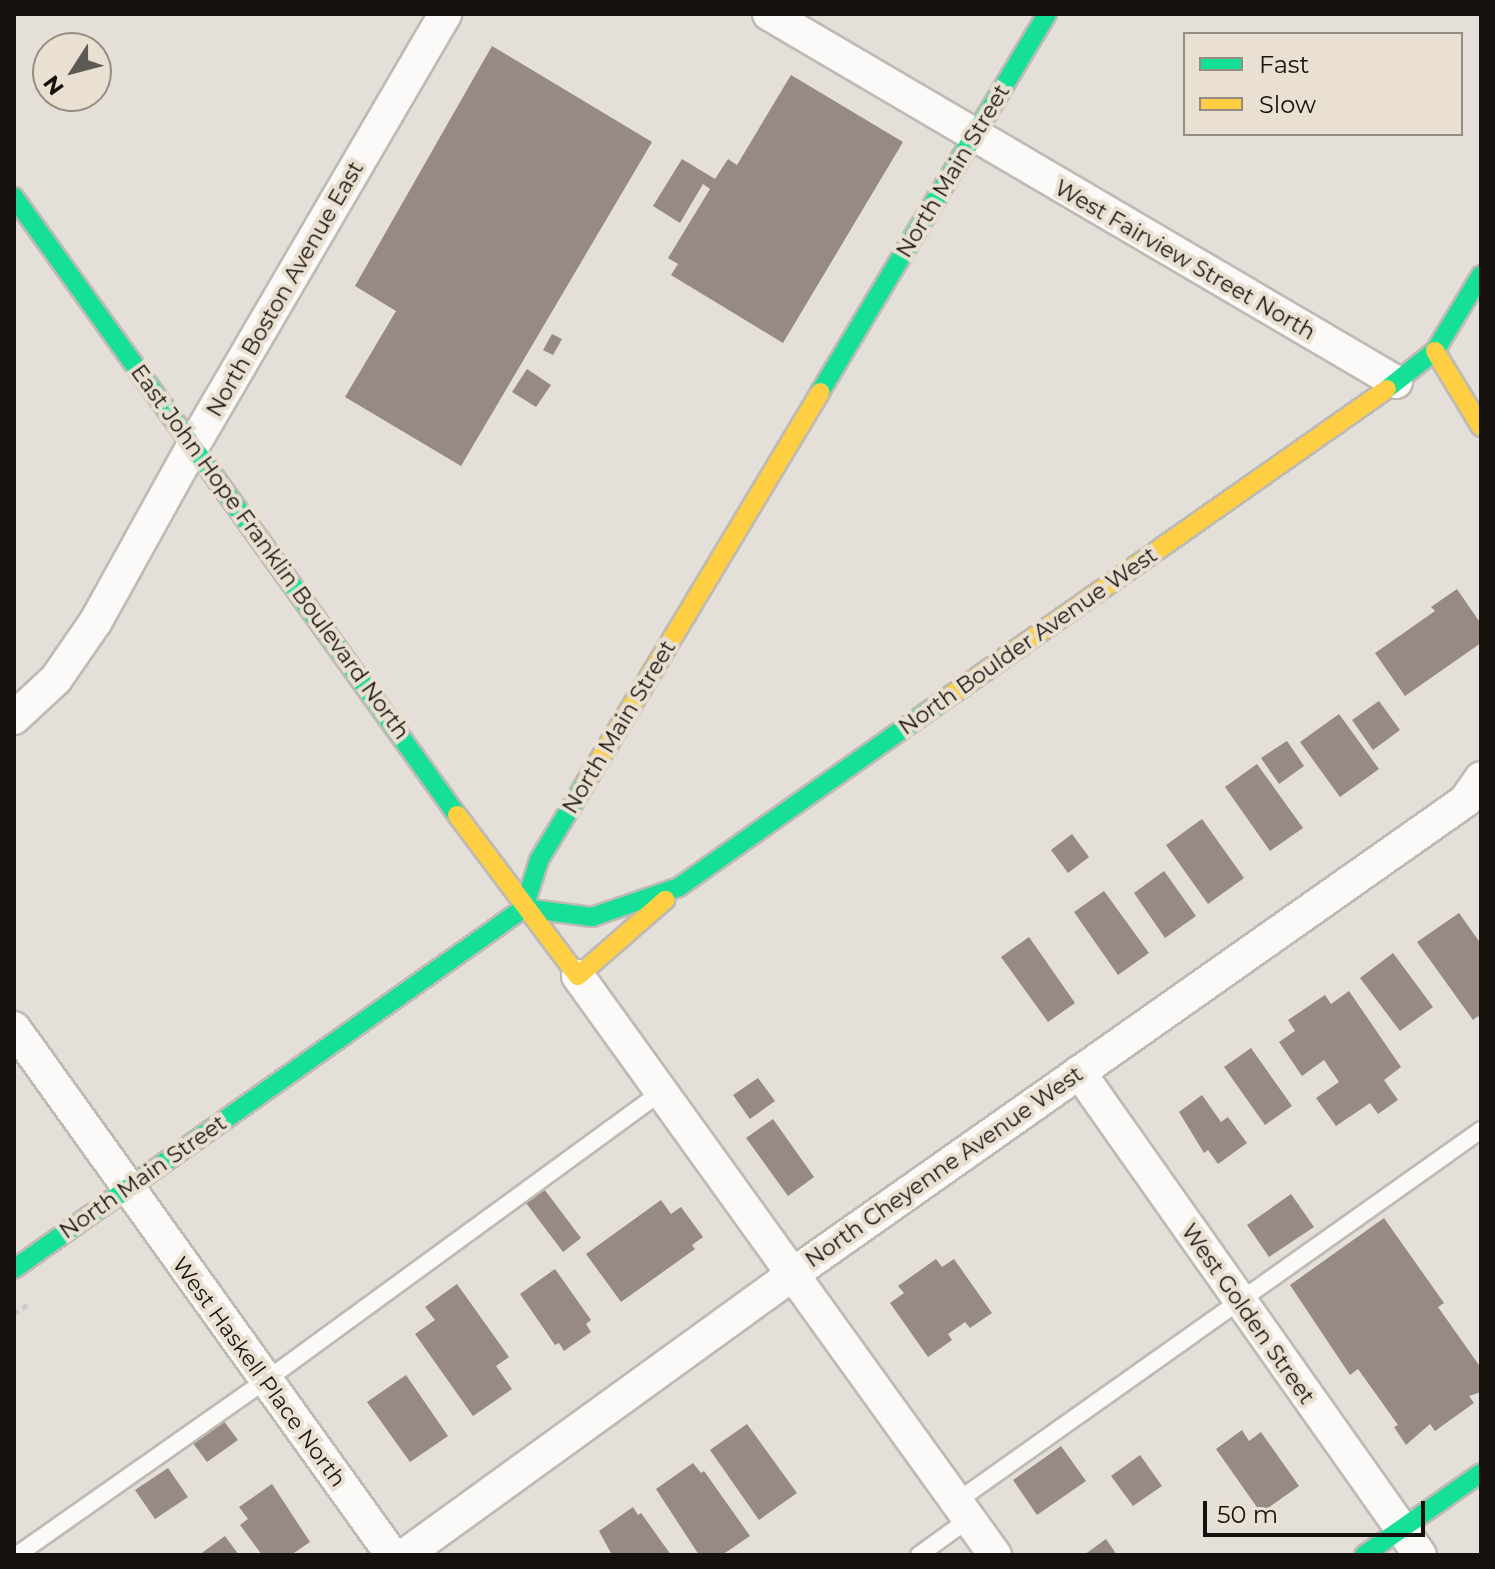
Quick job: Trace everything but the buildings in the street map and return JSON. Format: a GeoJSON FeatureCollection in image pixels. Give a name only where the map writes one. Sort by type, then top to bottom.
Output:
{"type":"FeatureCollection","features":[{"type":"Feature","properties":{"kind":"street","name":"North Boston Avenue East"},"geometry":{"type":"LineString","coordinates":[[14,718],[56,679],[96,621],[194,444],[445,14]]}},
{"type":"Feature","properties":{"kind":"street","name":"West Fairview Street North"},"geometry":{"type":"LineString","coordinates":[[769,14],[1396,382]]}},
{"type":"Feature","properties":{"kind":"street","name":"North Main Street"},"geometry":{"type":"LineString","coordinates":[[14,1269],[524,908],[539,860],[1047,14]]}},
{"type":"Feature","properties":{"kind":"street","name":"East John Hope Franklin Boulevard North"},"geometry":{"type":"LineString","coordinates":[[14,197],[524,908],[578,976]]}},
{"type":"Feature","properties":{"kind":"street","name":"North Boulder Avenue West"},"geometry":{"type":"LineString","coordinates":[[524,908],[592,917],[679,887],[1396,382],[1435,351],[1481,275]]}},
{"type":"Feature","properties":{"kind":"street"},"geometry":{"type":"LineString","coordinates":[[1435,351],[1481,427]]}},
{"type":"Feature","properties":{"kind":"street","name":"North Cheyenne Avenue West"},"geometry":{"type":"LineString","coordinates":[[405,1555],[793,1274],[1465,801],[1481,778]]}},
{"type":"Feature","properties":{"kind":"street"},"geometry":{"type":"LineString","coordinates":[[679,887],[578,976],[995,1555]]}},
{"type":"Feature","properties":{"kind":"street","name":"West Haskell Place North"},"geometry":{"type":"LineString","coordinates":[[14,1028],[392,1555]]}},
{"type":"Feature","properties":{"kind":"street","name":"West Golden Street"},"geometry":{"type":"LineString","coordinates":[[1079,1072],[1420,1555]]}},
{"type":"Feature","properties":{"kind":"street"},"geometry":{"type":"LineString","coordinates":[[1364,1555],[1481,1473]]}},
{"type":"Feature","properties":{"kind":"lane"},"geometry":{"type":"LineString","coordinates":[[17,1555],[265,1381],[661,1092]]}},
{"type":"Feature","properties":{"kind":"lane"},"geometry":{"type":"LineString","coordinates":[[919,1555],[963,1511],[1238,1301],[1481,1130]]}},
{"type":"Feature","properties":{"kind":"traffic: fast"},"geometry":{"type":"LineString","coordinates":[[820,392],[1047,14]]}},
{"type":"Feature","properties":{"kind":"traffic: fast"},"geometry":{"type":"LineString","coordinates":[[14,197],[457,815]]}},
{"type":"Feature","properties":{"kind":"traffic: fast"},"geometry":{"type":"LineString","coordinates":[[1387,389],[1435,351],[1481,275]]}},
{"type":"Feature","properties":{"kind":"traffic: fast"},"geometry":{"type":"LineString","coordinates":[[524,908],[592,917],[679,887],[950,696]]}},
{"type":"Feature","properties":{"kind":"traffic: fast"},"geometry":{"type":"LineString","coordinates":[[14,1269],[524,908],[539,860],[586,782]]}},
{"type":"Feature","properties":{"kind":"traffic: fast"},"geometry":{"type":"LineString","coordinates":[[1364,1555],[1481,1473]]}},
{"type":"Feature","properties":{"kind":"traffic: slow"},"geometry":{"type":"LineString","coordinates":[[1435,351],[1481,427]]}},
{"type":"Feature","properties":{"kind":"traffic: slow"},"geometry":{"type":"LineString","coordinates":[[950,696],[1387,389]]}},
{"type":"Feature","properties":{"kind":"traffic: slow"},"geometry":{"type":"LineString","coordinates":[[586,782],[820,392]]}},
{"type":"Feature","properties":{"kind":"traffic: slow"},"geometry":{"type":"LineString","coordinates":[[457,815],[578,976],[665,900]]}}]}
